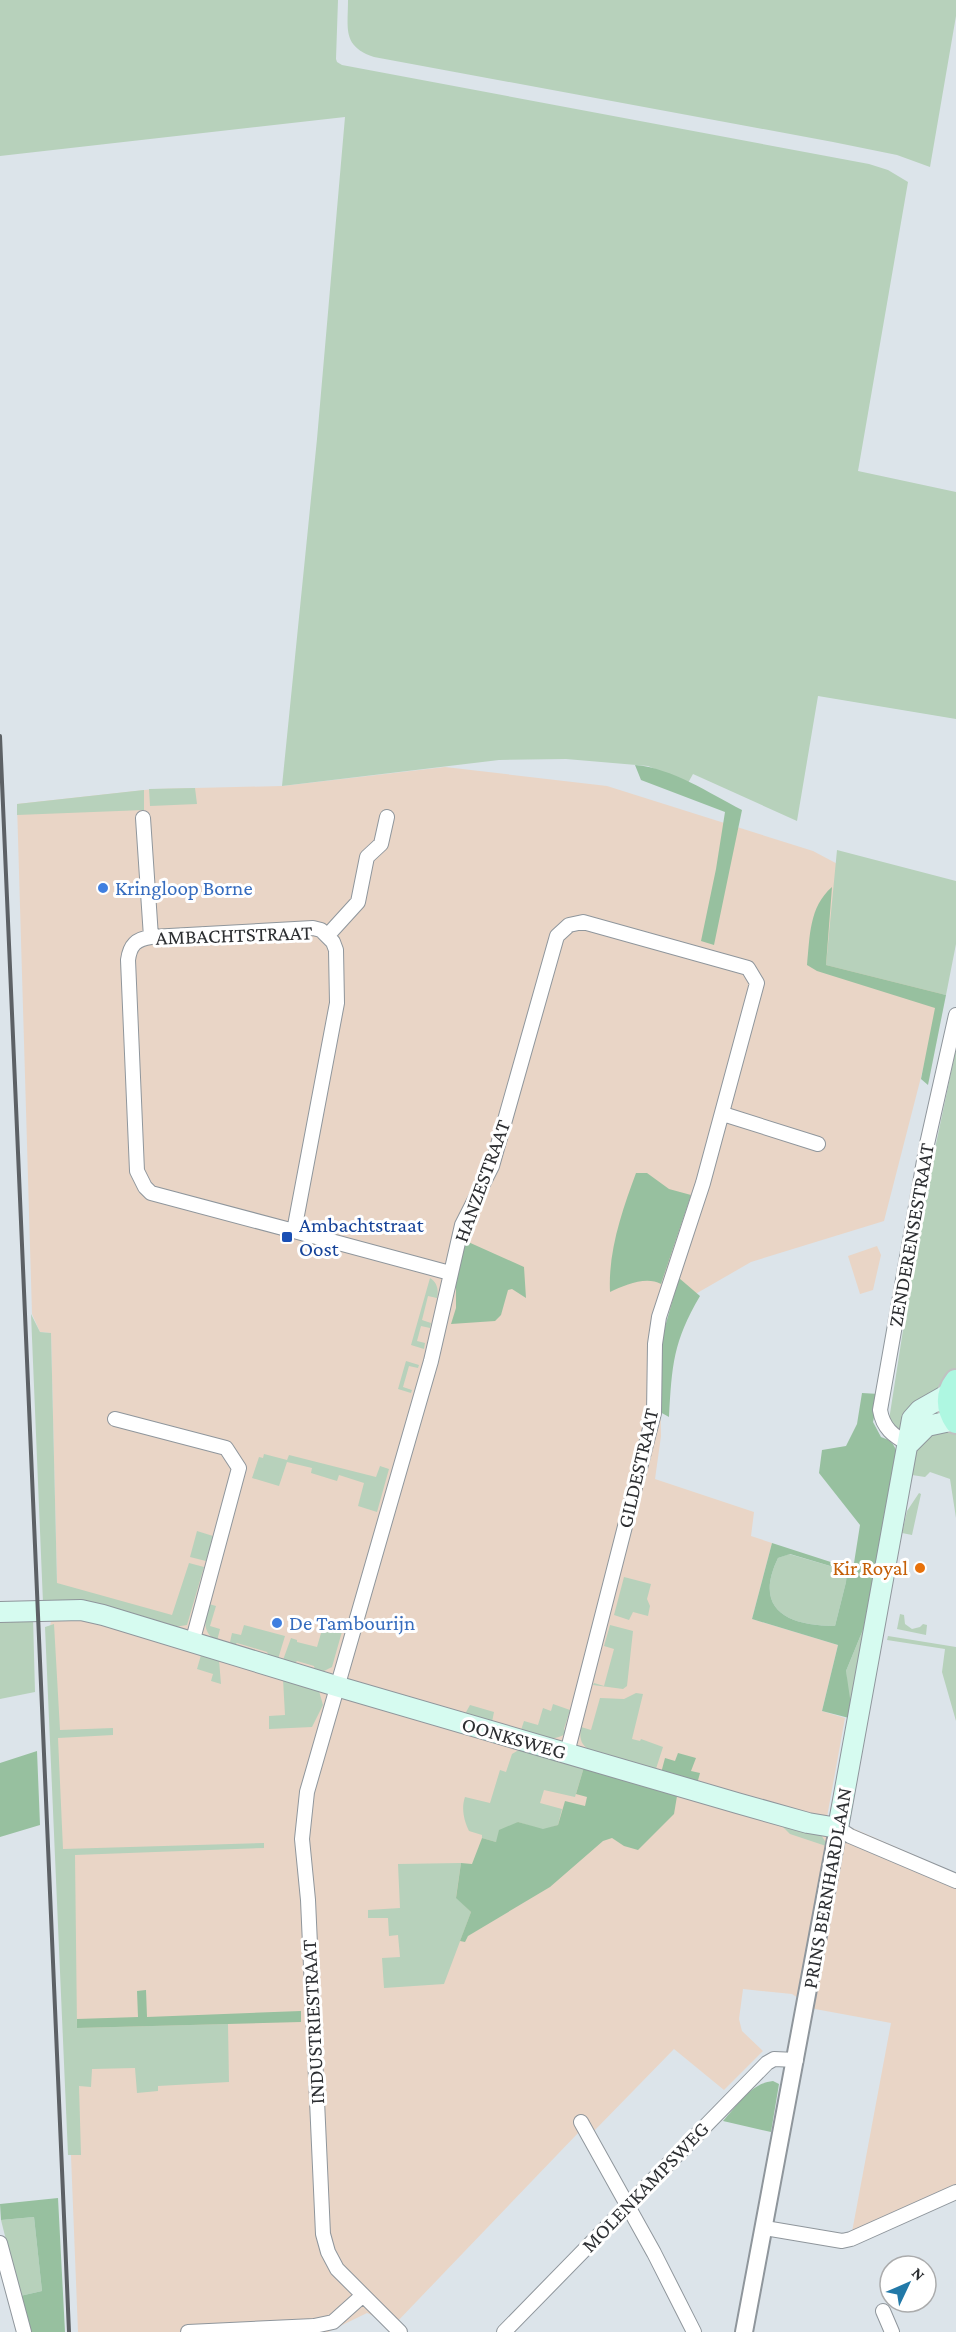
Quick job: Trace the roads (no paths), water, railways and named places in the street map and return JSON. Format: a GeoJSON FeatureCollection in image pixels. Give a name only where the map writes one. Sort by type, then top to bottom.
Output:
{"type":"FeatureCollection","features":[{"type":"Feature","properties":{"kind":"main road","name":"PRINS BERNHARDLAAN"},"geometry":{"type":"LineString","coordinates":[[838,1828],[912,1419],[920,1410],[953,1387]]}},
{"type":"Feature","properties":{"kind":"main road"},"geometry":{"type":"LineString","coordinates":[[909,1444],[927,1426],[955,1421],[950,1412],[953,1387]]}},
{"type":"Feature","properties":{"kind":"main road","name":"OONKSWEG"},"geometry":{"type":"LineString","coordinates":[[0,1612],[81,1610],[103,1614],[336,1686],[808,1823],[838,1828]]}},
{"type":"Feature","properties":{"kind":"street"},"geometry":{"type":"LineString","coordinates":[[328,935],[358,902],[366,857],[381,844],[387,817]]}},
{"type":"Feature","properties":{"kind":"street"},"geometry":{"type":"LineString","coordinates":[[142,818],[151,938]]}},
{"type":"Feature","properties":{"kind":"street","name":"HANZESTRAAT"},"geometry":{"type":"LineString","coordinates":[[336,1686],[432,1361],[462,1225],[492,1166],[557,936],[569,925],[583,922],[744,966]]}},
{"type":"Feature","properties":{"kind":"street","name":"AMBACHTSTRAAT"},"geometry":{"type":"LineString","coordinates":[[294,1231],[337,1002],[336,950],[328,935],[312,928],[141,939],[134,943],[129,951],[128,960],[137,1171],[145,1187],[159,1196],[450,1273]]}},
{"type":"Feature","properties":{"kind":"street","name":"GILDESTRAAT"},"geometry":{"type":"LineString","coordinates":[[567,1753],[654,1413],[655,1344],[659,1317],[703,1183],[757,983],[748,968],[744,966]]}},
{"type":"Feature","properties":{"kind":"street","name":"ZENDERENSESTRAAT"},"geometry":{"type":"LineString","coordinates":[[909,1444],[894,1436],[882,1423],[880,1410],[927,1144],[956,1015]]}},
{"type":"Feature","properties":{"kind":"street"},"geometry":{"type":"LineString","coordinates":[[723,1114],[818,1144]]}},
{"type":"Feature","properties":{"kind":"street"},"geometry":{"type":"LineString","coordinates":[[115,1419],[226,1448],[239,1468],[192,1642]]}},
{"type":"Feature","properties":{"kind":"street","name":"INDUSTRIESTRAAT"},"geometry":{"type":"LineString","coordinates":[[336,1686],[307,1792],[303,1839],[308,1900],[323,2234],[328,2252],[337,2269],[400,2332]]}},
{"type":"Feature","properties":{"kind":"street"},"geometry":{"type":"LineString","coordinates":[[838,1828],[850,1836],[956,1881]]}},
{"type":"Feature","properties":{"kind":"street","name":"PRINS BERNHARDLAAN"},"geometry":{"type":"LineString","coordinates":[[744,2332],[838,1828]]}},
{"type":"Feature","properties":{"kind":"street","name":"MOLENKAMPSWEG"},"geometry":{"type":"LineString","coordinates":[[504,2332],[766,2063],[774,2059],[796,2060]]}},
{"type":"Feature","properties":{"kind":"street"},"geometry":{"type":"LineString","coordinates":[[581,2122],[628,2205],[694,2332]]}},
{"type":"Feature","properties":{"kind":"street"},"geometry":{"type":"LineString","coordinates":[[765,2228],[842,2241],[956,2192]]}},
{"type":"Feature","properties":{"kind":"street"},"geometry":{"type":"LineString","coordinates":[[0,2243],[24,2332]]}},
{"type":"Feature","properties":{"kind":"street"},"geometry":{"type":"LineString","coordinates":[[188,2332],[315,2326],[333,2322],[362,2296]]}},
{"type":"Feature","properties":{"kind":"street"},"geometry":{"type":"LineString","coordinates":[[884,2314],[892,2332]]}},
{"type":"Feature","properties":{"kind":"railway"},"geometry":{"type":"LineString","coordinates":[[0,736],[69,2332]]}},
{"type":"Feature","properties":{"kind":"place","name":"Kringloop Borne"},"geometry":{"type":"Point","coordinates":[103,888]}},
{"type":"Feature","properties":{"kind":"place","name":"Ambachtstraat Oost"},"geometry":{"type":"Point","coordinates":[287,1237]}},
{"type":"Feature","properties":{"kind":"place","name":"Kir Royal"},"geometry":{"type":"Point","coordinates":[920,1568]}},
{"type":"Feature","properties":{"kind":"place","name":"De Tambourijn"},"geometry":{"type":"Point","coordinates":[277,1623]}}]}
